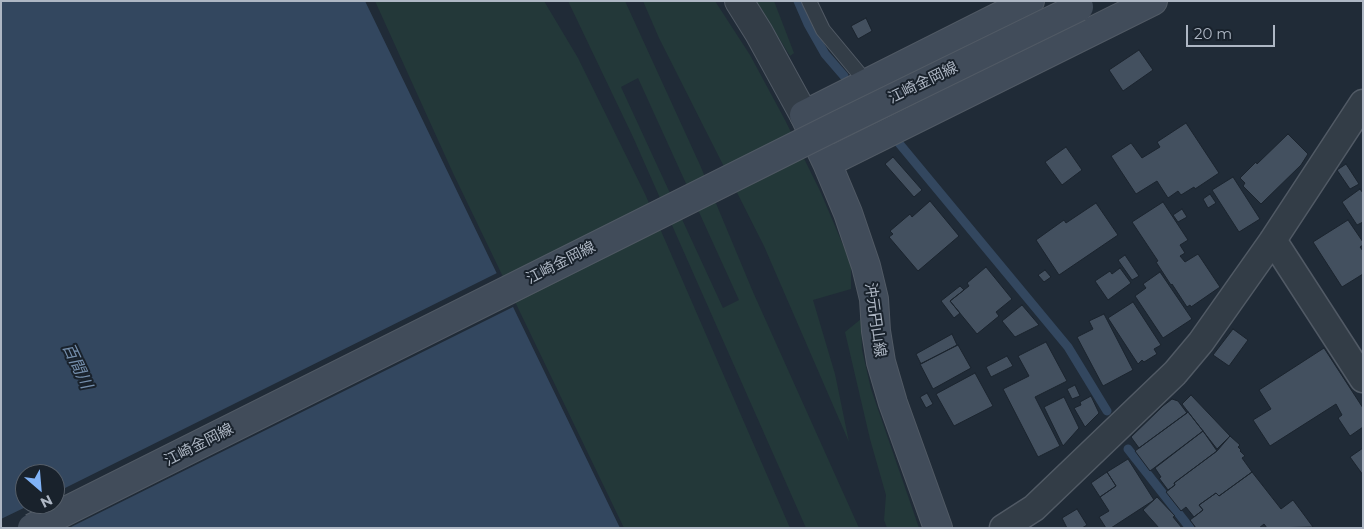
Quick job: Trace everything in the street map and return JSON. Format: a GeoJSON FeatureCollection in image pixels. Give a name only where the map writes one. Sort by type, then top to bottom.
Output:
{"type":"FeatureCollection","features":[{"type":"Feature","properties":{"kind":"main road"},"geometry":{"type":"LineString","coordinates":[[804,115],[1030,1]]}},
{"type":"Feature","properties":{"kind":"main road"},"geometry":{"type":"LineString","coordinates":[[827,163],[1153,1]]}},
{"type":"Feature","properties":{"kind":"main road","name":"江崎金岡線"},"geometry":{"type":"LineString","coordinates":[[32,528],[820,134],[1085,4]]}},
{"type":"Feature","properties":{"kind":"main road","name":"沖元円山線"},"geometry":{"type":"LineString","coordinates":[[804,115],[848,213],[866,266],[874,299],[876,331],[881,362],[893,403],[938,528]]}},
{"type":"Feature","properties":{"kind":"street"},"geometry":{"type":"LineString","coordinates":[[739,1],[759,33],[804,115]]}},
{"type":"Feature","properties":{"kind":"street"},"geometry":{"type":"LineString","coordinates":[[1003,528],[1034,508],[1175,373],[1201,342],[1272,240],[1363,103]]}},
{"type":"Feature","properties":{"kind":"street"},"geometry":{"type":"LineString","coordinates":[[1272,240],[1363,379]]}},
{"type":"Feature","properties":{"kind":"lane"},"geometry":{"type":"LineString","coordinates":[[809,1],[823,30],[867,83]]}},
{"type":"Feature","properties":{"kind":"green space"},"geometry":{"type":"Polygon","coordinates":[[[375,1],[544,1],[578,58],[645,194],[790,528],[624,528],[453,173],[375,1]]]}},
{"type":"Feature","properties":{"kind":"green space"},"geometry":{"type":"Polygon","coordinates":[[[568,1],[625,1],[700,165],[753,292],[859,528],[806,528],[633,137],[568,1]],[[638,78],[621,87],[723,308],[739,300],[638,78]]]}},
{"type":"Feature","properties":{"kind":"green space"},"geometry":{"type":"Polygon","coordinates":[[[643,1],[715,1],[750,55],[821,193],[851,264],[851,289],[813,300],[835,374],[849,442],[764,246],[659,38],[643,1]]]}},
{"type":"Feature","properties":{"kind":"green space"},"geometry":{"type":"Polygon","coordinates":[[[756,1],[774,1],[794,53],[790,56],[756,1]]]}},
{"type":"Feature","properties":{"kind":"green space"},"geometry":{"type":"Polygon","coordinates":[[[861,319],[862,350],[871,389],[919,528],[887,528],[884,520],[886,495],[870,439],[845,332],[861,319]]]}},
{"type":"Feature","properties":{"kind":"water","name":"百間川"},"geometry":{"type":"Polygon","coordinates":[[[1,1],[365,1],[620,528],[1,528],[1,1]]]}},
{"type":"Feature","properties":{"kind":"pier"},"geometry":{"type":"Polygon","coordinates":[[[499,272],[515,306],[69,528],[1,528],[1,519],[15,512],[15,514],[65,514],[65,488],[499,272]]]}},
{"type":"Feature","properties":{"kind":"building"},"geometry":{"type":"Polygon","coordinates":[[[866,18],[872,31],[858,39],[851,26],[866,18]]]}},
{"type":"Feature","properties":{"kind":"building"},"geometry":{"type":"Polygon","coordinates":[[[1139,50],[1153,70],[1123,91],[1109,70],[1139,50]]]}},
{"type":"Feature","properties":{"kind":"building"},"geometry":{"type":"Polygon","coordinates":[[[1186,123],[1219,173],[1195,189],[1194,187],[1181,195],[1178,191],[1168,198],[1157,181],[1136,194],[1111,156],[1131,143],[1142,158],[1160,147],[1157,142],[1186,123]]]}},
{"type":"Feature","properties":{"kind":"building"},"geometry":{"type":"Polygon","coordinates":[[[1288,134],[1308,154],[1301,165],[1261,204],[1243,186],[1245,183],[1240,178],[1288,134]]]}},
{"type":"Feature","properties":{"kind":"building"},"geometry":{"type":"Polygon","coordinates":[[[1066,147],[1082,170],[1062,185],[1045,162],[1066,147]]]}},
{"type":"Feature","properties":{"kind":"building"},"geometry":{"type":"Polygon","coordinates":[[[893,157],[922,190],[914,197],[885,164],[893,157]]]}},
{"type":"Feature","properties":{"kind":"building"},"geometry":{"type":"Polygon","coordinates":[[[1346,164],[1359,184],[1350,189],[1337,170],[1346,164]]]}},
{"type":"Feature","properties":{"kind":"building"},"geometry":{"type":"Polygon","coordinates":[[[1233,177],[1260,219],[1239,232],[1212,190],[1233,177]]]}},
{"type":"Feature","properties":{"kind":"building"},"geometry":{"type":"Polygon","coordinates":[[[1360,189],[1363,193],[1363,222],[1357,225],[1342,202],[1360,189]]]}},
{"type":"Feature","properties":{"kind":"building"},"geometry":{"type":"Polygon","coordinates":[[[1210,194],[1216,203],[1208,208],[1203,199],[1210,194]]]}},
{"type":"Feature","properties":{"kind":"building"},"geometry":{"type":"Polygon","coordinates":[[[930,201],[959,236],[918,271],[889,237],[893,234],[890,231],[910,214],[912,217],[930,201]]]}},
{"type":"Feature","properties":{"kind":"building"},"geometry":{"type":"Polygon","coordinates":[[[1163,202],[1188,240],[1180,245],[1185,253],[1180,256],[1185,262],[1198,254],[1220,287],[1191,307],[1190,305],[1187,307],[1171,285],[1156,262],[1158,261],[1132,222],[1163,202]]]}},
{"type":"Feature","properties":{"kind":"building"},"geometry":{"type":"Polygon","coordinates":[[[1096,203],[1118,235],[1059,275],[1036,240],[1064,220],[1066,223],[1096,203]]]}},
{"type":"Feature","properties":{"kind":"building"},"geometry":{"type":"Polygon","coordinates":[[[1182,209],[1187,217],[1178,222],[1173,215],[1182,209]]]}},
{"type":"Feature","properties":{"kind":"building"},"geometry":{"type":"Polygon","coordinates":[[[1348,220],[1363,242],[1363,245],[1360,247],[1363,251],[1363,274],[1342,287],[1313,242],[1348,220]]]}},
{"type":"Feature","properties":{"kind":"building"},"geometry":{"type":"Polygon","coordinates":[[[1125,255],[1139,276],[1132,280],[1118,260],[1125,255]]]}},
{"type":"Feature","properties":{"kind":"building"},"geometry":{"type":"Polygon","coordinates":[[[986,267],[1012,299],[996,312],[999,316],[977,334],[950,301],[969,286],[967,283],[986,267]]]}},
{"type":"Feature","properties":{"kind":"building"},"geometry":{"type":"Polygon","coordinates":[[[1120,268],[1131,283],[1108,300],[1095,281],[1110,271],[1112,274],[1120,268]]]}},
{"type":"Feature","properties":{"kind":"building"},"geometry":{"type":"Polygon","coordinates":[[[1045,270],[1051,277],[1044,282],[1038,275],[1045,270]]]}},
{"type":"Feature","properties":{"kind":"building"},"geometry":{"type":"Polygon","coordinates":[[[1160,272],[1192,319],[1163,338],[1135,296],[1146,288],[1143,284],[1160,272]]]}},
{"type":"Feature","properties":{"kind":"building"},"geometry":{"type":"Polygon","coordinates":[[[960,286],[964,290],[950,301],[960,313],[954,318],[941,301],[960,286]]]}},
{"type":"Feature","properties":{"kind":"building"},"geometry":{"type":"Polygon","coordinates":[[[1133,302],[1161,345],[1154,349],[1157,354],[1144,362],[1142,360],[1138,364],[1108,318],[1133,302]]]}},
{"type":"Feature","properties":{"kind":"building"},"geometry":{"type":"Polygon","coordinates":[[[1022,305],[1039,325],[1015,337],[1002,321],[1022,305]]]}},
{"type":"Feature","properties":{"kind":"building"},"geometry":{"type":"Polygon","coordinates":[[[1104,314],[1133,370],[1103,386],[1077,337],[1093,329],[1089,321],[1104,314]]]}},
{"type":"Feature","properties":{"kind":"building"},"geometry":{"type":"Polygon","coordinates":[[[1233,329],[1248,340],[1229,366],[1213,355],[1233,329]]]}},
{"type":"Feature","properties":{"kind":"building"},"geometry":{"type":"Polygon","coordinates":[[[952,334],[957,345],[921,364],[916,354],[952,334]]]}},
{"type":"Feature","properties":{"kind":"building"},"geometry":{"type":"Polygon","coordinates":[[[1046,342],[1067,381],[1035,397],[1060,446],[1038,457],[1003,389],[1029,376],[1018,356],[1046,342]]]}},
{"type":"Feature","properties":{"kind":"building"},"geometry":{"type":"Polygon","coordinates":[[[958,345],[971,368],[933,389],[920,364],[958,345]]]}},
{"type":"Feature","properties":{"kind":"building"},"geometry":{"type":"Polygon","coordinates":[[[1324,348],[1363,408],[1363,427],[1350,436],[1338,418],[1342,415],[1336,404],[1270,446],[1253,420],[1271,409],[1259,390],[1324,348]]]}},
{"type":"Feature","properties":{"kind":"building"},"geometry":{"type":"Polygon","coordinates":[[[1007,356],[1013,366],[991,377],[986,367],[1007,356]]]}},
{"type":"Feature","properties":{"kind":"building"},"geometry":{"type":"Polygon","coordinates":[[[975,373],[993,406],[954,426],[936,394],[975,373]]]}},
{"type":"Feature","properties":{"kind":"building"},"geometry":{"type":"Polygon","coordinates":[[[1075,385],[1080,396],[1072,399],[1067,389],[1075,385]]]}},
{"type":"Feature","properties":{"kind":"building"},"geometry":{"type":"Polygon","coordinates":[[[927,393],[933,404],[926,408],[920,397],[927,393]]]}},
{"type":"Feature","properties":{"kind":"building"},"geometry":{"type":"Polygon","coordinates":[[[1191,395],[1230,436],[1217,449],[1182,404],[1191,395]]]}},
{"type":"Feature","properties":{"kind":"building"},"geometry":{"type":"Polygon","coordinates":[[[1091,396],[1099,413],[1085,427],[1074,408],[1081,405],[1080,402],[1091,396]]]}},
{"type":"Feature","properties":{"kind":"building"},"geometry":{"type":"Polygon","coordinates":[[[1064,397],[1079,428],[1063,446],[1044,407],[1064,397]]]}},
{"type":"Feature","properties":{"kind":"building"},"geometry":{"type":"Polygon","coordinates":[[[1172,399],[1178,401],[1187,413],[1139,448],[1131,437],[1172,399]]]}},
{"type":"Feature","properties":{"kind":"building"},"geometry":{"type":"Polygon","coordinates":[[[1188,412],[1203,431],[1150,471],[1135,451],[1188,412]]]}},
{"type":"Feature","properties":{"kind":"building"},"geometry":{"type":"Polygon","coordinates":[[[1203,431],[1217,451],[1174,483],[1175,485],[1168,490],[1159,478],[1161,477],[1155,468],[1203,431]]]}},
{"type":"Feature","properties":{"kind":"building"},"geometry":{"type":"Polygon","coordinates":[[[1230,436],[1240,445],[1238,447],[1245,456],[1242,458],[1252,472],[1219,496],[1216,493],[1199,505],[1203,510],[1194,517],[1186,507],[1181,511],[1166,492],[1175,485],[1174,483],[1217,451],[1230,436]]]}},
{"type":"Feature","properties":{"kind":"building"},"geometry":{"type":"Polygon","coordinates":[[[1363,448],[1363,475],[1350,457],[1363,448]]]}},
{"type":"Feature","properties":{"kind":"building"},"geometry":{"type":"Polygon","coordinates":[[[1128,459],[1154,500],[1111,528],[1106,528],[1099,517],[1109,511],[1100,497],[1116,486],[1107,472],[1128,459]]]}},
{"type":"Feature","properties":{"kind":"building"},"geometry":{"type":"Polygon","coordinates":[[[1107,472],[1116,486],[1100,497],[1091,483],[1107,472]]]}},
{"type":"Feature","properties":{"kind":"building"},"geometry":{"type":"Polygon","coordinates":[[[1252,472],[1281,509],[1293,500],[1313,527],[1267,528],[1264,524],[1259,528],[1196,528],[1190,520],[1203,510],[1199,505],[1216,493],[1219,496],[1252,472]]]}},
{"type":"Feature","properties":{"kind":"building"},"geometry":{"type":"Polygon","coordinates":[[[1157,497],[1175,516],[1173,517],[1182,528],[1159,528],[1143,510],[1157,497]]]}},
{"type":"Feature","properties":{"kind":"building"},"geometry":{"type":"Polygon","coordinates":[[[1077,509],[1087,525],[1082,528],[1067,528],[1062,518],[1077,509]]]}},
{"type":"Feature","properties":{"kind":"waterway"},"geometry":{"type":"LineString","coordinates":[[798,1],[808,24],[825,54],[844,76]]}},
{"type":"Feature","properties":{"kind":"waterway"},"geometry":{"type":"LineString","coordinates":[[898,142],[1068,347],[1107,411]]}},
{"type":"Feature","properties":{"kind":"waterway"},"geometry":{"type":"LineString","coordinates":[[1128,449],[1190,528]]}}]}
